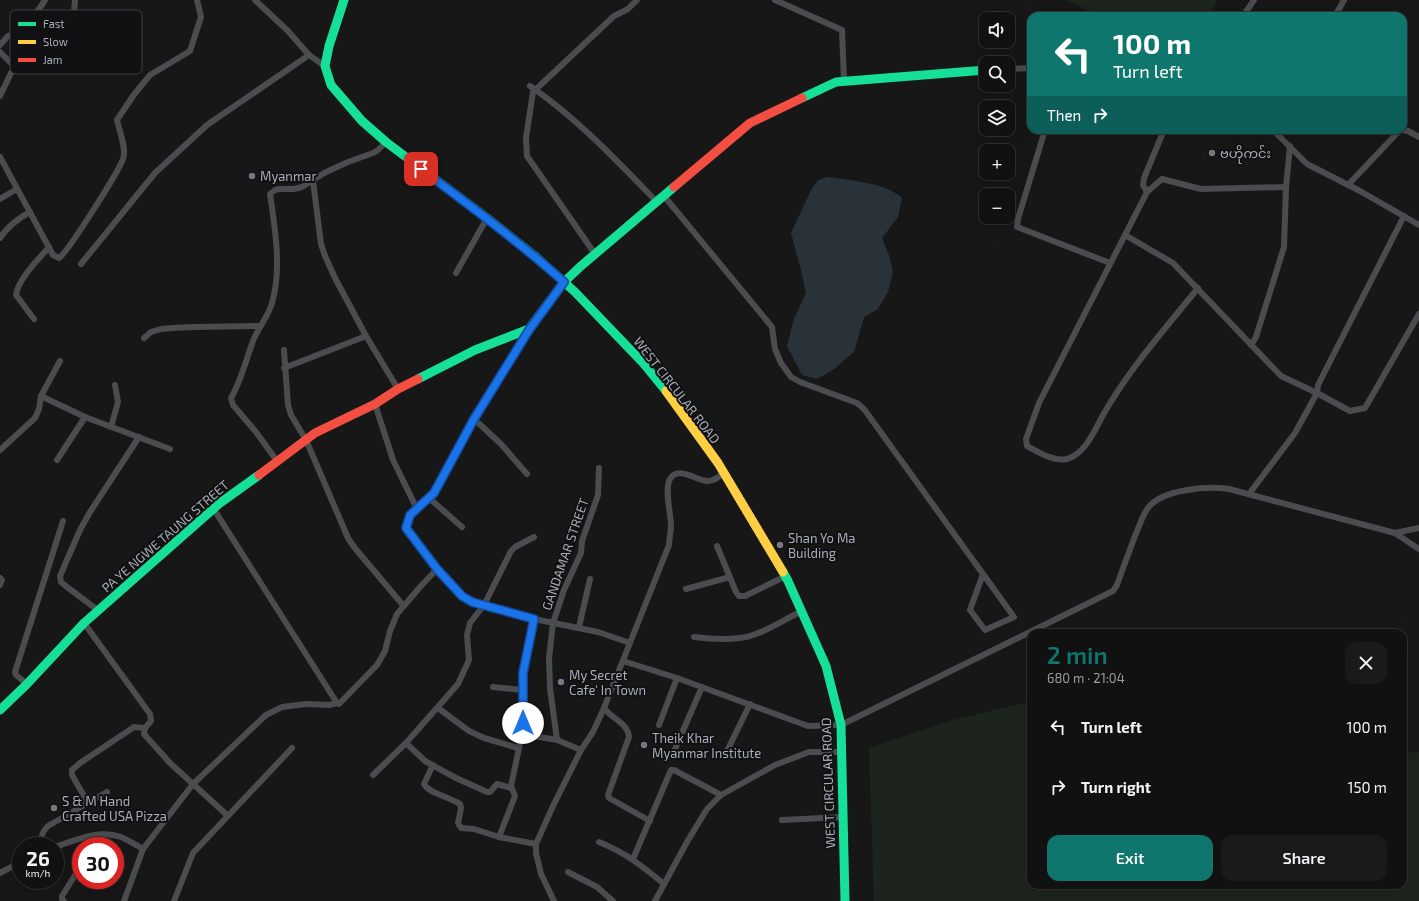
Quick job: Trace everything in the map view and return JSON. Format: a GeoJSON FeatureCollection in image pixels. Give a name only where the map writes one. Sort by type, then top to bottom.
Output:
{"type":"FeatureCollection","features":[{"type":"Feature","properties":{"kind":"street"},"geometry":{"type":"LineString","coordinates":[[39,10],[46,0]]}},
{"type":"Feature","properties":{"kind":"street"},"geometry":{"type":"LineString","coordinates":[[74,10],[75,0]]}},
{"type":"Feature","properties":{"kind":"street"},"geometry":{"type":"LineString","coordinates":[[0,157],[53,255],[59,258],[62,256],[111,181],[123,159],[124,151],[117,120],[133,96],[150,75],[190,51],[201,18],[197,0]]}},
{"type":"Feature","properties":{"kind":"street"},"geometry":{"type":"LineString","coordinates":[[255,0],[288,31],[309,55],[325,66],[333,33],[344,0]]}},
{"type":"Feature","properties":{"kind":"street"},"geometry":{"type":"LineString","coordinates":[[595,254],[527,156],[526,138],[533,87],[614,16],[628,9],[637,0]]}},
{"type":"Feature","properties":{"kind":"street"},"geometry":{"type":"LineString","coordinates":[[775,0],[842,30],[844,81]]}},
{"type":"Feature","properties":{"kind":"street"},"geometry":{"type":"LineString","coordinates":[[1246,12],[1254,0]]}},
{"type":"Feature","properties":{"kind":"street"},"geometry":{"type":"LineString","coordinates":[[1337,12],[1344,0]]}},
{"type":"Feature","properties":{"kind":"street"},"geometry":{"type":"LineString","coordinates":[[0,45],[10,35]]}},
{"type":"Feature","properties":{"kind":"street"},"geometry":{"type":"LineString","coordinates":[[0,52],[10,62]]}},
{"type":"Feature","properties":{"kind":"street"},"geometry":{"type":"LineString","coordinates":[[81,264],[155,173],[202,130],[309,55]]}},
{"type":"Feature","properties":{"kind":"street","name":"WEST CIRCULAR ROAD"},"geometry":{"type":"LineString","coordinates":[[325,66],[331,85],[335,91],[362,121],[386,142],[536,257],[598,315],[644,364],[677,405],[724,473],[786,576],[826,666],[841,725],[845,901]]}},
{"type":"Feature","properties":{"kind":"street"},"geometry":{"type":"LineString","coordinates":[[1015,69],[1027,68]]}},
{"type":"Feature","properties":{"kind":"street"},"geometry":{"type":"LineString","coordinates":[[630,643],[579,627],[553,624],[472,602],[462,596],[437,569],[406,528],[410,515],[434,493],[474,419],[529,330],[564,282],[750,123],[836,82],[979,71]]}},
{"type":"Feature","properties":{"kind":"street"},"geometry":{"type":"LineString","coordinates":[[0,96],[11,74]]}},
{"type":"Feature","properties":{"kind":"street"},"geometry":{"type":"LineString","coordinates":[[533,87],[588,133],[660,199],[772,327],[775,349],[781,363],[791,377],[800,382],[857,402],[864,409],[983,574],[1014,617],[985,630],[970,610],[983,574]]}},
{"type":"Feature","properties":{"kind":"street"},"geometry":{"type":"LineString","coordinates":[[1407,131],[1419,137]]}},
{"type":"Feature","properties":{"kind":"street"},"geometry":{"type":"LineString","coordinates":[[1044,134],[1018,219],[1018,227],[1110,263]]}},
{"type":"Feature","properties":{"kind":"street"},"geometry":{"type":"LineString","coordinates":[[1147,192],[1144,185],[1144,178],[1162,134]]}},
{"type":"Feature","properties":{"kind":"street"},"geometry":{"type":"LineString","coordinates":[[1277,134],[1307,164],[1348,185],[1419,226]]}},
{"type":"Feature","properties":{"kind":"street"},"geometry":{"type":"LineString","coordinates":[[1348,185],[1396,134]]}},
{"type":"Feature","properties":{"kind":"street"},"geometry":{"type":"LineString","coordinates":[[277,461],[231,398],[254,338],[270,310],[272,302],[277,270],[276,234],[270,194],[274,190],[302,187],[330,170],[348,162],[373,154],[386,142]]}},
{"type":"Feature","properties":{"kind":"street"},"geometry":{"type":"LineString","coordinates":[[1251,345],[1256,337],[1284,247],[1286,187],[1290,146]]}},
{"type":"Feature","properties":{"kind":"street"},"geometry":{"type":"LineString","coordinates":[[1198,288],[1126,378],[1093,435],[1077,453],[1067,459],[1056,459],[1027,446],[1026,439],[1039,403],[1147,192],[1162,179],[1201,189],[1286,187]]}},
{"type":"Feature","properties":{"kind":"street"},"geometry":{"type":"LineString","coordinates":[[313,181],[321,244],[325,256],[366,336],[398,390]]}},
{"type":"Feature","properties":{"kind":"street"},"geometry":{"type":"LineString","coordinates":[[0,199],[17,189]]}},
{"type":"Feature","properties":{"kind":"street"},"geometry":{"type":"LineString","coordinates":[[0,238],[15,220],[30,212]]}},
{"type":"Feature","properties":{"kind":"street"},"geometry":{"type":"LineString","coordinates":[[1249,494],[1295,433],[1317,393],[1318,385],[1404,216]]}},
{"type":"Feature","properties":{"kind":"street"},"geometry":{"type":"LineString","coordinates":[[456,273],[487,218]]}},
{"type":"Feature","properties":{"kind":"street"},"geometry":{"type":"LineString","coordinates":[[1125,234],[1173,263],[1281,376],[1317,393],[1350,412],[1365,408],[1419,314]]}},
{"type":"Feature","properties":{"kind":"street"},"geometry":{"type":"LineString","coordinates":[[34,319],[16,295],[17,288],[35,263],[49,248]]}},
{"type":"Feature","properties":{"kind":"street"},"geometry":{"type":"LineString","coordinates":[[144,338],[151,332],[167,329],[260,326]]}},
{"type":"Feature","properties":{"kind":"street","name":"PA YE NGWE TAUNG STREET"},"geometry":{"type":"LineString","coordinates":[[0,710],[27,684],[84,623],[214,508],[315,433],[375,404],[398,390],[475,350],[529,330]]}},
{"type":"Feature","properties":{"kind":"street"},"geometry":{"type":"LineString","coordinates":[[284,368],[366,336]]}},
{"type":"Feature","properties":{"kind":"street"},"geometry":{"type":"LineString","coordinates":[[284,350],[284,368],[288,405],[291,415],[306,440],[348,538],[403,606]]}},
{"type":"Feature","properties":{"kind":"street"},"geometry":{"type":"LineString","coordinates":[[0,450],[35,418],[39,409],[41,396],[60,361]]}},
{"type":"Feature","properties":{"kind":"street"},"geometry":{"type":"LineString","coordinates":[[111,427],[118,402],[115,385]]}},
{"type":"Feature","properties":{"kind":"street"},"geometry":{"type":"LineString","coordinates":[[41,396],[85,417],[170,449]]}},
{"type":"Feature","properties":{"kind":"street"},"geometry":{"type":"LineString","coordinates":[[375,404],[393,460],[417,509]]}},
{"type":"Feature","properties":{"kind":"street"},"geometry":{"type":"LineString","coordinates":[[57,460],[85,417]]}},
{"type":"Feature","properties":{"kind":"street"},"geometry":{"type":"LineString","coordinates":[[474,419],[501,444],[527,474]]}},
{"type":"Feature","properties":{"kind":"street"},"geometry":{"type":"LineString","coordinates":[[99,611],[61,582],[60,576],[80,530],[90,512],[139,437]]}},
{"type":"Feature","properties":{"kind":"street","name":"GANDAMAR STREET"},"geometry":{"type":"LineString","coordinates":[[556,740],[549,666],[553,624],[564,590],[581,552],[582,542],[598,495],[599,468]]}},
{"type":"Feature","properties":{"kind":"street"},"geometry":{"type":"LineString","coordinates":[[553,901],[541,874],[536,853],[536,844],[581,750],[593,732],[604,708],[668,545],[671,526],[668,487],[669,480],[674,475],[680,474],[706,481],[714,480],[724,473]]}},
{"type":"Feature","properties":{"kind":"street"},"geometry":{"type":"LineString","coordinates":[[1036,629],[1113,591],[1117,585],[1148,507],[1164,496],[1182,491],[1200,488],[1219,488],[1249,494],[1395,533],[1414,544],[1419,549]]}},
{"type":"Feature","properties":{"kind":"street"},"geometry":{"type":"LineString","coordinates":[[429,498],[462,527]]}},
{"type":"Feature","properties":{"kind":"street"},"geometry":{"type":"LineString","coordinates":[[214,508],[336,703]]}},
{"type":"Feature","properties":{"kind":"street"},"geometry":{"type":"LineString","coordinates":[[27,684],[16,675],[15,672],[63,521]]}},
{"type":"Feature","properties":{"kind":"street"},"geometry":{"type":"LineString","coordinates":[[1395,533],[1419,528]]}},
{"type":"Feature","properties":{"kind":"street"},"geometry":{"type":"LineString","coordinates":[[373,775],[406,743],[458,684],[470,656],[467,640],[468,629],[474,616],[484,605],[511,551],[515,547],[534,537]]}},
{"type":"Feature","properties":{"kind":"street"},"geometry":{"type":"LineString","coordinates":[[717,546],[739,596],[745,596],[786,576]]}},
{"type":"Feature","properties":{"kind":"street"},"geometry":{"type":"LineString","coordinates":[[127,900],[143,849],[193,784],[266,715],[282,706],[339,704],[378,665],[385,651],[394,620],[403,606],[437,569]]}},
{"type":"Feature","properties":{"kind":"street"},"geometry":{"type":"LineString","coordinates":[[686,589],[730,577]]}},
{"type":"Feature","properties":{"kind":"street"},"geometry":{"type":"LineString","coordinates":[[0,578],[2,580],[0,585]]}},
{"type":"Feature","properties":{"kind":"street"},"geometry":{"type":"LineString","coordinates":[[579,627],[590,579]]}},
{"type":"Feature","properties":{"kind":"street"},"geometry":{"type":"LineString","coordinates":[[694,637],[717,640],[741,638],[757,634],[802,611]]}},
{"type":"Feature","properties":{"kind":"street"},"geometry":{"type":"LineString","coordinates":[[499,837],[515,796],[511,788],[522,734],[523,673],[534,619]]}},
{"type":"Feature","properties":{"kind":"street"},"geometry":{"type":"LineString","coordinates":[[84,623],[150,714],[151,721],[145,728],[144,734],[170,763],[227,815]]}},
{"type":"Feature","properties":{"kind":"street"},"geometry":{"type":"LineString","coordinates":[[623,661],[702,686],[808,726],[841,725],[1027,633]]}},
{"type":"Feature","properties":{"kind":"street"},"geometry":{"type":"LineString","coordinates":[[659,725],[677,678]]}},
{"type":"Feature","properties":{"kind":"street"},"geometry":{"type":"LineString","coordinates":[[674,749],[702,686]]}},
{"type":"Feature","properties":{"kind":"street"},"geometry":{"type":"LineString","coordinates":[[493,688],[523,690]]}},
{"type":"Feature","properties":{"kind":"street"},"geometry":{"type":"LineString","coordinates":[[727,751],[750,704]]}},
{"type":"Feature","properties":{"kind":"street"},"geometry":{"type":"LineString","coordinates":[[438,708],[469,731],[484,738],[518,748]]}},
{"type":"Feature","properties":{"kind":"street"},"geometry":{"type":"LineString","coordinates":[[604,708],[612,717],[623,724],[628,730],[629,737],[608,795],[609,798],[650,821]]}},
{"type":"Feature","properties":{"kind":"street"},"geometry":{"type":"LineString","coordinates":[[88,803],[72,776],[72,770],[80,762],[134,727],[145,728]]}},
{"type":"Feature","properties":{"kind":"street"},"geometry":{"type":"LineString","coordinates":[[522,734],[556,740],[581,750]]}},
{"type":"Feature","properties":{"kind":"street"},"geometry":{"type":"LineString","coordinates":[[406,743],[425,761],[487,792],[490,792],[498,784],[511,788]]}},
{"type":"Feature","properties":{"kind":"street"},"geometry":{"type":"LineString","coordinates":[[174,901],[193,853],[227,815],[292,748]]}},
{"type":"Feature","properties":{"kind":"street"},"geometry":{"type":"LineString","coordinates":[[656,901],[664,884],[707,810],[721,795],[775,765],[809,752],[842,752]]}},
{"type":"Feature","properties":{"kind":"street"},"geometry":{"type":"LineString","coordinates":[[433,765],[424,784],[429,791],[449,798],[460,804],[459,826],[461,828],[474,829],[499,837],[536,844]]}},
{"type":"Feature","properties":{"kind":"street"},"geometry":{"type":"LineString","coordinates":[[634,859],[672,770],[721,795]]}},
{"type":"Feature","properties":{"kind":"street"},"geometry":{"type":"LineString","coordinates":[[41,837],[48,826],[106,792]]}},
{"type":"Feature","properties":{"kind":"street"},"geometry":{"type":"LineString","coordinates":[[782,820],[843,817]]}},
{"type":"Feature","properties":{"kind":"street"},"geometry":{"type":"LineString","coordinates":[[64,844],[105,833],[122,838],[143,849]]}},
{"type":"Feature","properties":{"kind":"street"},"geometry":{"type":"LineString","coordinates":[[600,842],[615,848],[634,859],[664,884]]}},
{"type":"Feature","properties":{"kind":"street"},"geometry":{"type":"LineString","coordinates":[[0,873],[12,867]]}},
{"type":"Feature","properties":{"kind":"street"},"geometry":{"type":"LineString","coordinates":[[568,872],[597,887],[613,901]]}},
{"type":"Feature","properties":{"kind":"street"},"geometry":{"type":"LineString","coordinates":[[64,901],[62,896],[72,880]]}},
{"type":"Feature","properties":{"kind":"shaded area"},"geometry":{"type":"Polygon","coordinates":[[[1067,0],[1218,0],[1210,12],[1092,12],[1067,0]]]}},
{"type":"Feature","properties":{"kind":"shaded area"},"geometry":{"type":"Polygon","coordinates":[[[828,177],[857,181],[878,186],[895,193],[902,198],[898,217],[882,238],[889,255],[893,272],[888,292],[878,309],[864,317],[854,352],[834,369],[817,379],[802,375],[787,346],[794,319],[806,293],[791,233],[811,190],[818,180],[828,177]]]}},
{"type":"Feature","properties":{"kind":"shaded area"},"geometry":{"type":"Polygon","coordinates":[[[1027,702],[1027,889],[1407,889],[1407,753],[1419,752],[1419,901],[874,901],[869,748],[953,720],[1027,702]]]}},
{"type":"Feature","properties":{"kind":"traffic: fast"},"geometry":{"type":"LineString","coordinates":[[344,0],[329,46],[325,66],[331,85],[362,121],[386,142],[487,218],[536,257],[575,292],[644,364],[666,391]]}},
{"type":"Feature","properties":{"kind":"traffic: fast"},"geometry":{"type":"LineString","coordinates":[[802,98],[836,82],[979,71]]}},
{"type":"Feature","properties":{"kind":"traffic: fast"},"geometry":{"type":"LineString","coordinates":[[418,379],[475,350],[529,329],[564,282],[674,187]]}},
{"type":"Feature","properties":{"kind":"traffic: fast"},"geometry":{"type":"LineString","coordinates":[[0,710],[27,684],[84,623],[220,503],[259,475]]}},
{"type":"Feature","properties":{"kind":"traffic: fast"},"geometry":{"type":"LineString","coordinates":[[783,572],[826,666],[841,725],[845,901]]}},
{"type":"Feature","properties":{"kind":"traffic: slow"},"geometry":{"type":"LineString","coordinates":[[666,391],[718,463],[783,572]]}},
{"type":"Feature","properties":{"kind":"traffic: jam"},"geometry":{"type":"LineString","coordinates":[[674,187],[750,123],[802,98]]}},
{"type":"Feature","properties":{"kind":"traffic: jam"},"geometry":{"type":"LineString","coordinates":[[259,475],[315,433],[375,404],[398,389],[418,379]]}},
{"type":"Feature","properties":{"kind":"place","name":"ဗဟိုကင်း"},"geometry":{"type":"Point","coordinates":[1212,153]}},
{"type":"Feature","properties":{"kind":"place","name":"Myanmar"},"geometry":{"type":"Point","coordinates":[252,176]}},
{"type":"Feature","properties":{"kind":"place","name":"Shan Yo Ma Building"},"geometry":{"type":"Point","coordinates":[780,545]}},
{"type":"Feature","properties":{"kind":"place","name":"My Secret Cafe' In Town"},"geometry":{"type":"Point","coordinates":[561,682]}},
{"type":"Feature","properties":{"kind":"place","name":"Theik Khar Myanmar Institute"},"geometry":{"type":"Point","coordinates":[644,745]}},
{"type":"Feature","properties":{"kind":"place","name":"S & M Hand Crafted USA Pizza"},"geometry":{"type":"Point","coordinates":[54,808]}},
{"type":"Feature","properties":{"kind":"route"},"geometry":{"type":"LineString","coordinates":[[421,169],[487,218],[536,257],[564,282],[529,330],[474,419],[434,493],[410,515],[406,528],[437,569],[467,600],[534,619],[523,673],[523,723]]}}]}
